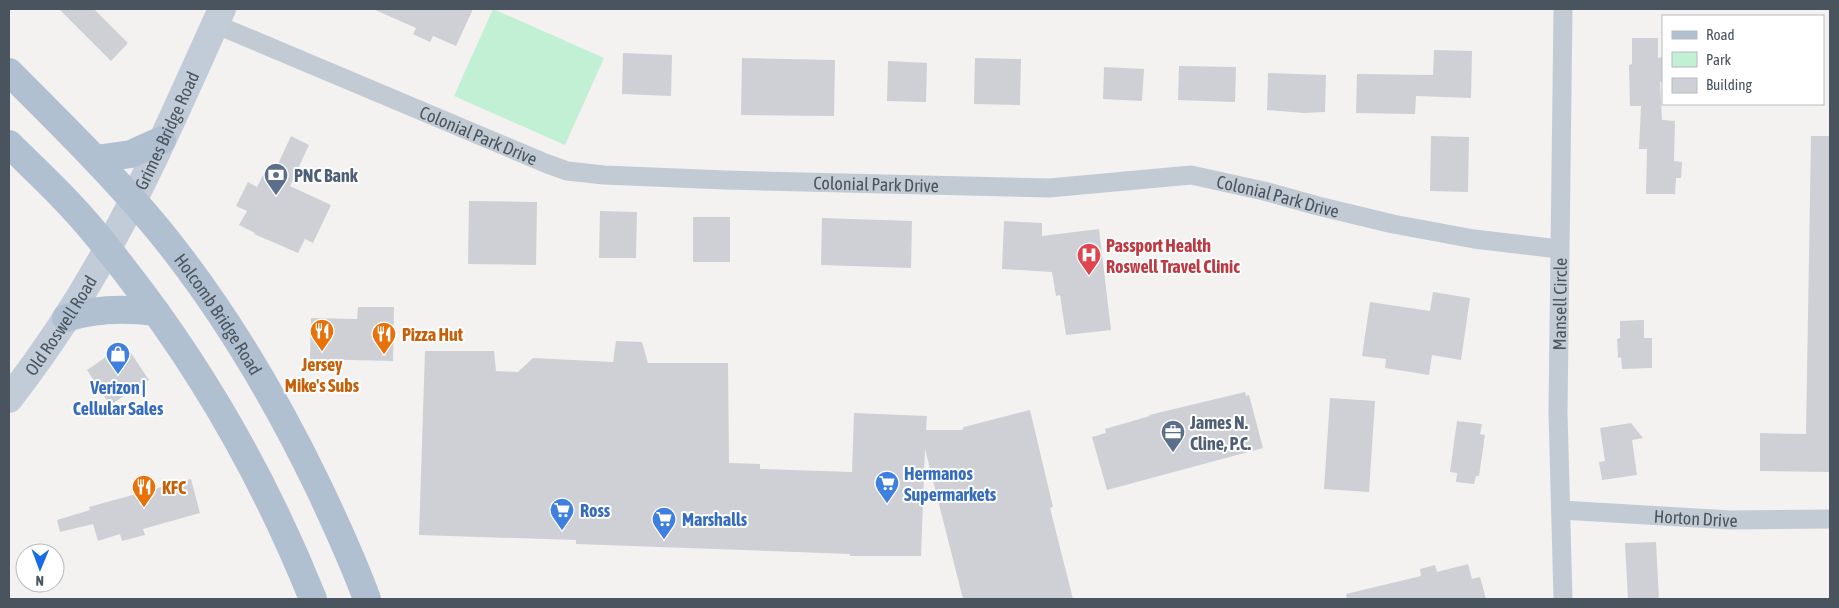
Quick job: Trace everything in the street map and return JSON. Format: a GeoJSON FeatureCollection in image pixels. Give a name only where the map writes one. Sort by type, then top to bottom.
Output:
{"type":"FeatureCollection","features":[{"type":"Feature","properties":{"kind":"main road","name":"Holcomb Bridge Road"},"geometry":{"type":"LineString","coordinates":[[9,72],[96,159],[133,200],[190,271],[230,329],[271,396],[303,455],[334,519],[367,599]]}},
{"type":"Feature","properties":{"kind":"main road"},"geometry":{"type":"LineString","coordinates":[[96,159],[131,154],[162,140]]}},
{"type":"Feature","properties":{"kind":"main road"},"geometry":{"type":"LineString","coordinates":[[9,144],[72,207],[108,249],[188,357],[258,476],[313,599]]}},
{"type":"Feature","properties":{"kind":"main road"},"geometry":{"type":"LineString","coordinates":[[66,318],[88,311],[104,309],[136,309],[156,312]]}},
{"type":"Feature","properties":{"kind":"street","name":"Mansell Circle"},"geometry":{"type":"LineString","coordinates":[[1563,599],[1558,412],[1564,9]]}},
{"type":"Feature","properties":{"kind":"street","name":"Colonial Park Drive"},"geometry":{"type":"LineString","coordinates":[[218,16],[537,160],[567,170],[604,175],[726,180],[1048,188],[1191,175],[1256,189],[1393,224],[1474,239],[1560,249]]}},
{"type":"Feature","properties":{"kind":"street","name":"Grimes Bridge Road"},"geometry":{"type":"LineString","coordinates":[[108,249],[162,140],[218,16]]}},
{"type":"Feature","properties":{"kind":"street","name":"Old Roswell Road"},"geometry":{"type":"LineString","coordinates":[[9,399],[66,318],[108,249]]}},
{"type":"Feature","properties":{"kind":"street","name":"Horton Drive"},"geometry":{"type":"LineString","coordinates":[[1562,510],[1730,520],[1830,519]]}},
{"type":"Feature","properties":{"kind":"green space"},"geometry":{"type":"Polygon","coordinates":[[[493,9],[604,58],[565,145],[454,96],[493,9]]]}},
{"type":"Feature","properties":{"kind":"building"},"geometry":{"type":"Polygon","coordinates":[[[59,9],[94,9],[128,43],[111,61],[59,9]]]}},
{"type":"Feature","properties":{"kind":"building"},"geometry":{"type":"Polygon","coordinates":[[[373,9],[473,9],[456,46],[433,36],[430,42],[413,34],[416,28],[373,9]]]}},
{"type":"Feature","properties":{"kind":"building"},"geometry":{"type":"Polygon","coordinates":[[[1632,38],[1658,38],[1658,58],[1662,57],[1662,82],[1660,82],[1662,120],[1675,121],[1674,161],[1682,162],[1681,178],[1676,178],[1675,194],[1646,194],[1647,149],[1639,149],[1641,106],[1630,106],[1629,65],[1632,64],[1632,38]]]}},
{"type":"Feature","properties":{"kind":"building"},"geometry":{"type":"Polygon","coordinates":[[[1434,50],[1472,51],[1471,98],[1416,96],[1415,114],[1356,113],[1357,74],[1433,75],[1434,50]]]}},
{"type":"Feature","properties":{"kind":"building"},"geometry":{"type":"Polygon","coordinates":[[[623,53],[672,55],[671,96],[622,94],[623,53]]]}},
{"type":"Feature","properties":{"kind":"building"},"geometry":{"type":"Polygon","coordinates":[[[742,58],[835,60],[834,116],[741,115],[742,58]]]}},
{"type":"Feature","properties":{"kind":"building"},"geometry":{"type":"Polygon","coordinates":[[[975,58],[1021,59],[1020,105],[974,104],[975,58]]]}},
{"type":"Feature","properties":{"kind":"building"},"geometry":{"type":"Polygon","coordinates":[[[888,61],[927,63],[926,102],[887,101],[888,61]]]}},
{"type":"Feature","properties":{"kind":"building"},"geometry":{"type":"Polygon","coordinates":[[[1179,66],[1236,67],[1235,102],[1178,100],[1179,66]]]}},
{"type":"Feature","properties":{"kind":"building"},"geometry":{"type":"Polygon","coordinates":[[[1104,67],[1144,69],[1142,101],[1103,99],[1104,67]]]}},
{"type":"Feature","properties":{"kind":"building"},"geometry":{"type":"Polygon","coordinates":[[[1268,73],[1326,75],[1325,112],[1304,113],[1267,110],[1268,73]]]}},
{"type":"Feature","properties":{"kind":"building","name":"PNC Bank"},"geometry":{"type":"Polygon","coordinates":[[[291,136],[309,145],[290,186],[331,205],[313,243],[305,239],[298,253],[254,234],[239,225],[247,211],[236,206],[248,182],[257,187],[264,173],[272,177],[291,136]]]}},
{"type":"Feature","properties":{"kind":"building"},"geometry":{"type":"Polygon","coordinates":[[[1431,136],[1469,137],[1468,192],[1430,191],[1431,136]]]}},
{"type":"Feature","properties":{"kind":"building"},"geometry":{"type":"Polygon","coordinates":[[[1811,136],[1830,136],[1830,472],[1760,471],[1760,433],[1806,434],[1811,136]]]}},
{"type":"Feature","properties":{"kind":"building"},"geometry":{"type":"Polygon","coordinates":[[[469,201],[537,202],[536,265],[468,264],[469,201]]]}},
{"type":"Feature","properties":{"kind":"building"},"geometry":{"type":"Polygon","coordinates":[[[600,211],[637,212],[636,258],[599,258],[600,211]]]}},
{"type":"Feature","properties":{"kind":"building"},"geometry":{"type":"Polygon","coordinates":[[[693,217],[730,217],[730,262],[693,262],[693,217]]]}},
{"type":"Feature","properties":{"kind":"building"},"geometry":{"type":"Polygon","coordinates":[[[822,218],[912,221],[911,268],[821,265],[822,218]]]}},
{"type":"Feature","properties":{"kind":"building"},"geometry":{"type":"Polygon","coordinates":[[[1004,221],[1042,223],[1042,236],[1099,229],[1111,330],[1066,335],[1060,295],[1056,296],[1052,272],[1002,269],[1004,221]]]}},
{"type":"Feature","properties":{"kind":"building"},"geometry":{"type":"Polygon","coordinates":[[[1433,292],[1470,298],[1461,360],[1432,355],[1429,375],[1385,368],[1386,359],[1362,356],[1370,302],[1430,311],[1433,292]]]}},
{"type":"Feature","properties":{"kind":"building"},"geometry":{"type":"Polygon","coordinates":[[[358,307],[394,307],[393,361],[310,359],[311,318],[357,319],[358,307]]]}},
{"type":"Feature","properties":{"kind":"building"},"geometry":{"type":"Polygon","coordinates":[[[1644,320],[1644,338],[1652,338],[1652,368],[1622,369],[1621,357],[1618,358],[1617,339],[1620,338],[1620,321],[1644,320]]]}},
{"type":"Feature","properties":{"kind":"building"},"geometry":{"type":"Polygon","coordinates":[[[616,341],[642,342],[648,363],[728,363],[729,463],[760,464],[760,469],[852,472],[854,413],[927,416],[926,430],[962,430],[964,427],[1030,410],[1053,507],[1050,508],[1073,599],[963,599],[925,449],[921,556],[850,556],[850,554],[576,544],[576,540],[419,535],[425,351],[494,351],[496,371],[518,372],[533,358],[613,362],[616,341]]]}},
{"type":"Feature","properties":{"kind":"building","name":"Verizon | Cellular Sales"},"geometry":{"type":"Polygon","coordinates":[[[125,344],[149,380],[110,405],[87,370],[125,344]]]}},
{"type":"Feature","properties":{"kind":"building"},"geometry":{"type":"Polygon","coordinates":[[[1245,392],[1246,396],[1249,395],[1263,448],[1107,490],[1092,437],[1106,433],[1105,429],[1149,415],[1245,392]]]}},
{"type":"Feature","properties":{"kind":"building"},"geometry":{"type":"Polygon","coordinates":[[[1330,398],[1375,401],[1369,492],[1324,489],[1330,398]]]}},
{"type":"Feature","properties":{"kind":"building"},"geometry":{"type":"Polygon","coordinates":[[[1457,421],[1482,424],[1480,434],[1485,435],[1479,476],[1476,476],[1474,484],[1456,482],[1457,473],[1450,472],[1457,421]]]}},
{"type":"Feature","properties":{"kind":"building"},"geometry":{"type":"Polygon","coordinates":[[[1631,423],[1643,438],[1632,440],[1637,475],[1602,480],[1599,462],[1605,461],[1600,428],[1631,423]]]}},
{"type":"Feature","properties":{"kind":"building","name":"KFC"},"geometry":{"type":"Polygon","coordinates":[[[191,479],[200,513],[143,529],[145,535],[122,541],[120,534],[98,541],[93,524],[60,532],[57,520],[90,510],[89,507],[191,479]]]}},
{"type":"Feature","properties":{"kind":"building"},"geometry":{"type":"Polygon","coordinates":[[[1656,542],[1659,599],[1628,599],[1625,543],[1656,542]]]}},
{"type":"Feature","properties":{"kind":"building"},"geometry":{"type":"Polygon","coordinates":[[[1468,564],[1472,579],[1480,577],[1486,599],[1347,599],[1346,594],[1421,576],[1420,569],[1435,565],[1437,572],[1468,564]]]}},
{"type":"Feature","properties":{"kind":"place","name":"PNC Bank"},"geometry":{"type":"Point","coordinates":[276,196]}},
{"type":"Feature","properties":{"kind":"place","name":"Passport Health Roswell Travel Clinic"},"geometry":{"type":"Point","coordinates":[1089,276]}},
{"type":"Feature","properties":{"kind":"place","name":"Jersey Mike's Subs"},"geometry":{"type":"Point","coordinates":[322,352]}},
{"type":"Feature","properties":{"kind":"place","name":"Pizza Hut"},"geometry":{"type":"Point","coordinates":[384,355]}},
{"type":"Feature","properties":{"kind":"place","name":"Verizon | Cellular Sales"},"geometry":{"type":"Point","coordinates":[118,375]}},
{"type":"Feature","properties":{"kind":"place","name":"James N. Cline, P.C."},"geometry":{"type":"Point","coordinates":[1173,453]}},
{"type":"Feature","properties":{"kind":"place","name":"Hermanos Supermarkets"},"geometry":{"type":"Point","coordinates":[887,504]}},
{"type":"Feature","properties":{"kind":"place","name":"KFC"},"geometry":{"type":"Point","coordinates":[144,508]}},
{"type":"Feature","properties":{"kind":"place","name":"Ross"},"geometry":{"type":"Point","coordinates":[562,531]}},
{"type":"Feature","properties":{"kind":"place","name":"Marshalls"},"geometry":{"type":"Point","coordinates":[664,540]}}]}
